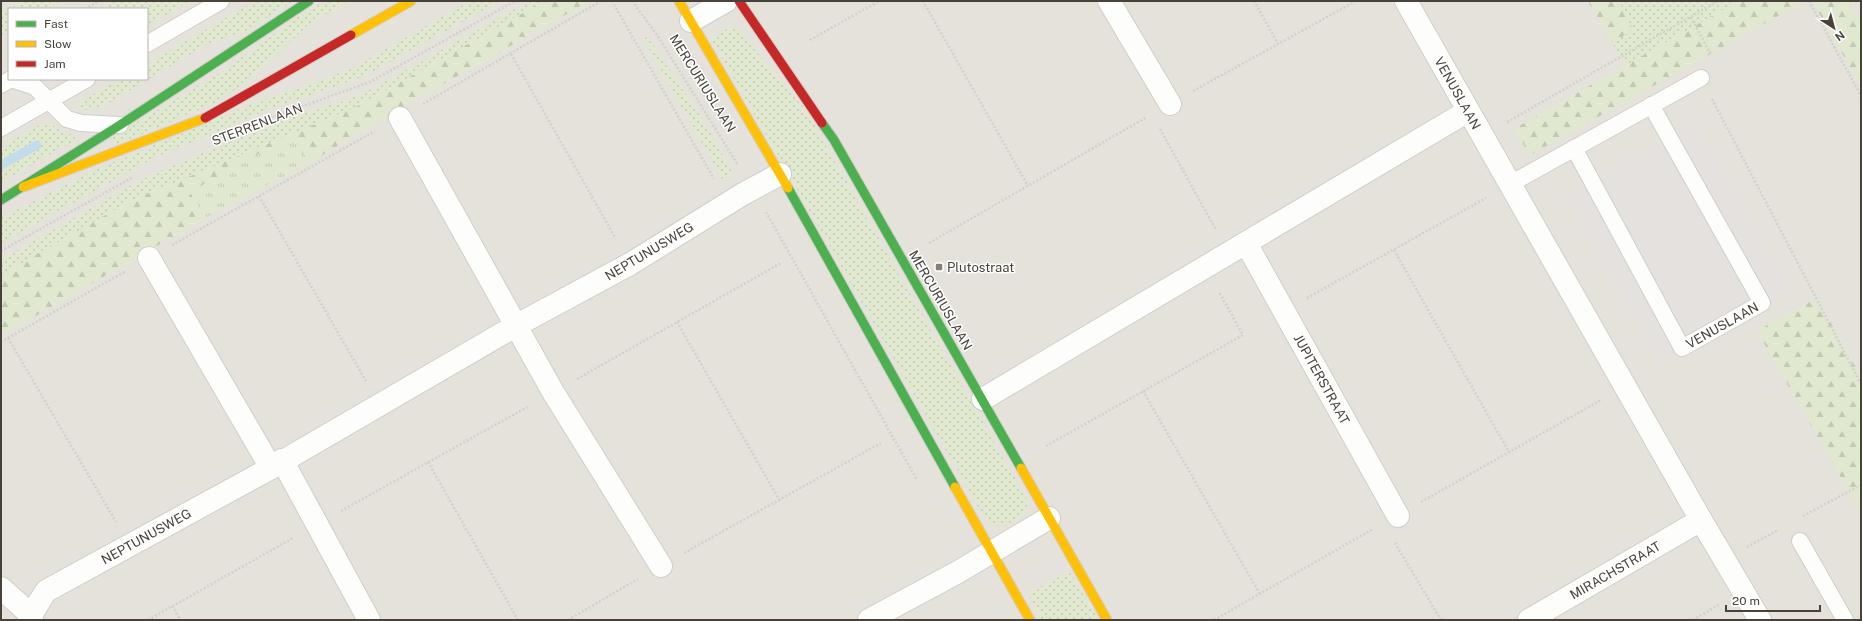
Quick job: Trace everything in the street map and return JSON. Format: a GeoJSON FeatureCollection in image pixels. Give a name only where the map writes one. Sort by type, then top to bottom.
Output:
{"type":"FeatureCollection","features":[{"type":"Feature","properties":{"kind":"street","name":"STERRENLAAN"},"geometry":{"type":"LineString","coordinates":[[1,200],[120,125],[309,1]]}},
{"type":"Feature","properties":{"kind":"street","name":"STERRENLAAN"},"geometry":{"type":"LineString","coordinates":[[23,187],[205,118],[411,1]]}},
{"type":"Feature","properties":{"kind":"street","name":"MERCURIUSLAAN"},"geometry":{"type":"LineString","coordinates":[[679,1],[780,174],[1030,620]]}},
{"type":"Feature","properties":{"kind":"street"},"geometry":{"type":"LineString","coordinates":[[691,21],[726,1]]}},
{"type":"Feature","properties":{"kind":"street","name":"MERCURIUSLAAN"},"geometry":{"type":"LineString","coordinates":[[738,1],[834,140],[983,399],[1107,620]]}},
{"type":"Feature","properties":{"kind":"street"},"geometry":{"type":"LineString","coordinates":[[1109,1],[1161,109]]}},
{"type":"Feature","properties":{"kind":"street","name":"VENUSLAAN"},"geometry":{"type":"LineString","coordinates":[[1406,1],[1701,520],[1760,620]]}},
{"type":"Feature","properties":{"kind":"street"},"geometry":{"type":"LineString","coordinates":[[983,399],[1468,111]]}},
{"type":"Feature","properties":{"kind":"street"},"geometry":{"type":"LineString","coordinates":[[400,118],[517,325],[553,392],[661,566]]}},
{"type":"Feature","properties":{"kind":"street","name":"NEPTUNUSWEG"},"geometry":{"type":"LineString","coordinates":[[31,617],[46,591],[277,464],[517,325],[630,264],[752,188],[780,174]]}},
{"type":"Feature","properties":{"kind":"street","name":"JUPITERSTRAAT"},"geometry":{"type":"LineString","coordinates":[[1237,248],[1284,312],[1398,516]]}},
{"type":"Feature","properties":{"kind":"street"},"geometry":{"type":"LineString","coordinates":[[149,258],[277,464],[317,525],[369,620]]}},
{"type":"Feature","properties":{"kind":"street"},"geometry":{"type":"LineString","coordinates":[[869,620],[958,572],[1049,518]]}},
{"type":"Feature","properties":{"kind":"street","name":"MIRACHSTRAAT"},"geometry":{"type":"LineString","coordinates":[[1529,620],[1701,520]]}},
{"type":"Feature","properties":{"kind":"street"},"geometry":{"type":"LineString","coordinates":[[1,588],[31,617]]}},
{"type":"Feature","properties":{"kind":"lane"},"geometry":{"type":"LineString","coordinates":[[148,43],[221,1]]}},
{"type":"Feature","properties":{"kind":"lane"},"geometry":{"type":"LineString","coordinates":[[1510,184],[1701,78]]}},
{"type":"Feature","properties":{"kind":"lane"},"geometry":{"type":"LineString","coordinates":[[1,85],[10,80]]}},
{"type":"Feature","properties":{"kind":"lane"},"geometry":{"type":"LineString","coordinates":[[15,80],[35,87],[67,119],[81,123],[120,125]]}},
{"type":"Feature","properties":{"kind":"lane"},"geometry":{"type":"LineString","coordinates":[[1,128],[85,80]]}},
{"type":"Feature","properties":{"kind":"lane","name":"VENUSLAAN"},"geometry":{"type":"LineString","coordinates":[[1574,148],[1682,348],[1762,303],[1651,105]]}},
{"type":"Feature","properties":{"kind":"lane"},"geometry":{"type":"LineString","coordinates":[[1800,541],[1845,620]]}},
{"type":"Feature","properties":{"kind":"path"},"geometry":{"type":"LineString","coordinates":[[87,8],[99,1]]}},
{"type":"Feature","properties":{"kind":"path","name":"STERRENLAAN"},"geometry":{"type":"LineString","coordinates":[[255,123],[370,82],[515,1]]}},
{"type":"Feature","properties":{"kind":"path"},"geometry":{"type":"LineString","coordinates":[[1,342],[400,118],[601,1]]}},
{"type":"Feature","properties":{"kind":"path"},"geometry":{"type":"LineString","coordinates":[[612,1],[728,204]]}},
{"type":"Feature","properties":{"kind":"path","name":"MERCURIUSLAAN"},"geometry":{"type":"LineString","coordinates":[[632,1],[674,62],[752,188],[920,484]]}},
{"type":"Feature","properties":{"kind":"path"},"geometry":{"type":"LineString","coordinates":[[810,40],[879,1]]}},
{"type":"Feature","properties":{"kind":"path"},"geometry":{"type":"LineString","coordinates":[[923,1],[1028,186]]}},
{"type":"Feature","properties":{"kind":"path"},"geometry":{"type":"LineString","coordinates":[[1254,1],[1278,44]]}},
{"type":"Feature","properties":{"kind":"path"},"geometry":{"type":"LineString","coordinates":[[929,243],[1161,109],[1356,1]]}},
{"type":"Feature","properties":{"kind":"path"},"geometry":{"type":"LineString","coordinates":[[1482,136],[1718,1]]}},
{"type":"Feature","properties":{"kind":"path"},"geometry":{"type":"LineString","coordinates":[[1809,1],[1861,96]]}},
{"type":"Feature","properties":{"kind":"path"},"geometry":{"type":"LineString","coordinates":[[1691,17],[1714,61],[1701,78],[1861,384]]}},
{"type":"Feature","properties":{"kind":"path"},"geometry":{"type":"LineString","coordinates":[[511,54],[630,264]]}},
{"type":"Feature","properties":{"kind":"path"},"geometry":{"type":"LineString","coordinates":[[1161,109],[1237,248]]}},
{"type":"Feature","properties":{"kind":"path"},"geometry":{"type":"LineString","coordinates":[[1,251],[134,176]]}},
{"type":"Feature","properties":{"kind":"path"},"geometry":{"type":"LineString","coordinates":[[1284,312],[1510,184]]}},
{"type":"Feature","properties":{"kind":"path"},"geometry":{"type":"LineString","coordinates":[[259,196],[379,404]]}},
{"type":"Feature","properties":{"kind":"path"},"geometry":{"type":"LineString","coordinates":[[1394,250],[1509,452]]}},
{"type":"Feature","properties":{"kind":"path"},"geometry":{"type":"LineString","coordinates":[[148,620],[781,262]]}},
{"type":"Feature","properties":{"kind":"path"},"geometry":{"type":"LineString","coordinates":[[1046,446],[1243,335],[1206,267]]}},
{"type":"Feature","properties":{"kind":"path"},"geometry":{"type":"LineString","coordinates":[[677,322],[780,501]]}},
{"type":"Feature","properties":{"kind":"path"},"geometry":{"type":"LineString","coordinates":[[8,338],[130,544]]}},
{"type":"Feature","properties":{"kind":"path"},"geometry":{"type":"LineString","coordinates":[[1143,391],[1260,594]]}},
{"type":"Feature","properties":{"kind":"path"},"geometry":{"type":"LineString","coordinates":[[568,620],[661,566],[780,501],[881,443]]}},
{"type":"Feature","properties":{"kind":"path"},"geometry":{"type":"LineString","coordinates":[[428,462],[518,620]]}},
{"type":"Feature","properties":{"kind":"path"},"geometry":{"type":"LineString","coordinates":[[1391,536],[1440,620]]}},
{"type":"Feature","properties":{"kind":"path"},"geometry":{"type":"LineString","coordinates":[[172,606],[181,620]]}},
{"type":"Feature","properties":{"kind":"shaded area"},"geometry":{"type":"Polygon","coordinates":[[[1,1],[1861,1],[1861,620],[1,620],[1,1]]]}},
{"type":"Feature","properties":{"kind":"shaded area"},"geometry":{"type":"Polygon","coordinates":[[[1696,121],[1792,290],[1660,365],[1564,196],[1696,121]]]}},
{"type":"Feature","properties":{"kind":"green space"},"geometry":{"type":"Polygon","coordinates":[[[23,1],[61,1],[49,8],[10,8],[23,1]]]}},
{"type":"Feature","properties":{"kind":"green space"},"geometry":{"type":"Polygon","coordinates":[[[112,1],[190,1],[148,25],[148,8],[100,8],[112,1]]]}},
{"type":"Feature","properties":{"kind":"green space"},"geometry":{"type":"Polygon","coordinates":[[[255,1],[294,1],[245,31],[204,46],[148,79],[148,63],[255,1]]]}},
{"type":"Feature","properties":{"kind":"green space"},"geometry":{"type":"Polygon","coordinates":[[[325,1],[349,1],[310,23],[247,82],[215,103],[116,145],[112,137],[220,73],[298,17],[325,1]]]}},
{"type":"Feature","properties":{"kind":"green space"},"geometry":{"type":"Polygon","coordinates":[[[470,1],[500,1],[364,76],[267,110],[152,159],[1,243],[1,218],[95,170],[256,102],[326,79],[358,65],[470,1]]]}},
{"type":"Feature","properties":{"kind":"green space"},"geometry":{"type":"Polygon","coordinates":[[[529,1],[572,1],[541,3],[354,108],[130,201],[1,275],[1,260],[135,183],[287,118],[348,100],[372,89],[529,1]]]}},
{"type":"Feature","properties":{"kind":"green space"},"geometry":{"type":"Polygon","coordinates":[[[590,1],[399,109],[309,163],[291,136],[190,192],[205,218],[1,336],[1,275],[130,201],[354,108],[541,3],[590,1]]]}},
{"type":"Feature","properties":{"kind":"green space"},"geometry":{"type":"Polygon","coordinates":[[[1588,1],[1619,1],[1633,30],[1612,43],[1588,1]]]}},
{"type":"Feature","properties":{"kind":"green space"},"geometry":{"type":"Polygon","coordinates":[[[1619,1],[1738,1],[1626,66],[1612,43],[1632,30],[1619,1]]]}},
{"type":"Feature","properties":{"kind":"green space"},"geometry":{"type":"Polygon","coordinates":[[[1738,1],[1805,1],[1530,155],[1514,129],[1738,1]]]}},
{"type":"Feature","properties":{"kind":"green space"},"geometry":{"type":"Polygon","coordinates":[[[1812,1],[1847,1],[1861,22],[1861,86],[1812,1]]]}},
{"type":"Feature","properties":{"kind":"green space"},"geometry":{"type":"Polygon","coordinates":[[[8,9],[8,32],[1,36],[1,13],[8,9]]]}},
{"type":"Feature","properties":{"kind":"green space"},"geometry":{"type":"Polygon","coordinates":[[[734,25],[807,112],[1028,502],[1024,515],[1005,526],[991,525],[983,515],[711,38],[734,25]]]}},
{"type":"Feature","properties":{"kind":"green space"},"geometry":{"type":"Polygon","coordinates":[[[647,36],[700,115],[733,173],[722,179],[644,39],[647,36]]]}},
{"type":"Feature","properties":{"kind":"green space"},"geometry":{"type":"Polygon","coordinates":[[[118,80],[147,80],[100,108],[86,110],[76,107],[76,104],[118,80]]]}},
{"type":"Feature","properties":{"kind":"green space"},"geometry":{"type":"Polygon","coordinates":[[[47,121],[64,133],[77,135],[78,139],[1,182],[1,147],[47,121]]]}},
{"type":"Feature","properties":{"kind":"green space"},"geometry":{"type":"Polygon","coordinates":[[[291,136],[309,163],[205,218],[190,192],[291,136]]]}},
{"type":"Feature","properties":{"kind":"green space"},"geometry":{"type":"Polygon","coordinates":[[[1817,298],[1861,377],[1861,513],[1757,331],[1817,298]]]}},
{"type":"Feature","properties":{"kind":"green space"},"geometry":{"type":"Polygon","coordinates":[[[1070,571],[1098,620],[1043,620],[1028,594],[1070,571]]]}},
{"type":"Feature","properties":{"kind":"waterway"},"geometry":{"type":"LineString","coordinates":[[1,165],[37,145]]}},
{"type":"Feature","properties":{"kind":"traffic: fast"},"geometry":{"type":"LineString","coordinates":[[1,200],[120,125],[309,1]]}},
{"type":"Feature","properties":{"kind":"traffic: fast"},"geometry":{"type":"LineString","coordinates":[[822,123],[834,140],[1021,468]]}},
{"type":"Feature","properties":{"kind":"traffic: fast"},"geometry":{"type":"LineString","coordinates":[[788,188],[955,487]]}},
{"type":"Feature","properties":{"kind":"traffic: slow"},"geometry":{"type":"LineString","coordinates":[[351,35],[411,1]]}},
{"type":"Feature","properties":{"kind":"traffic: slow"},"geometry":{"type":"LineString","coordinates":[[679,1],[788,188]]}},
{"type":"Feature","properties":{"kind":"traffic: slow"},"geometry":{"type":"LineString","coordinates":[[23,187],[205,118]]}},
{"type":"Feature","properties":{"kind":"traffic: slow"},"geometry":{"type":"LineString","coordinates":[[1021,468],[1107,620]]}},
{"type":"Feature","properties":{"kind":"traffic: slow"},"geometry":{"type":"LineString","coordinates":[[955,487],[1030,620]]}},
{"type":"Feature","properties":{"kind":"traffic: jam"},"geometry":{"type":"LineString","coordinates":[[739,1],[822,123]]}},
{"type":"Feature","properties":{"kind":"traffic: jam"},"geometry":{"type":"LineString","coordinates":[[205,118],[351,35]]}},
{"type":"Feature","properties":{"kind":"place","name":"Plutostraat"},"geometry":{"type":"Point","coordinates":[939,267]}}]}
